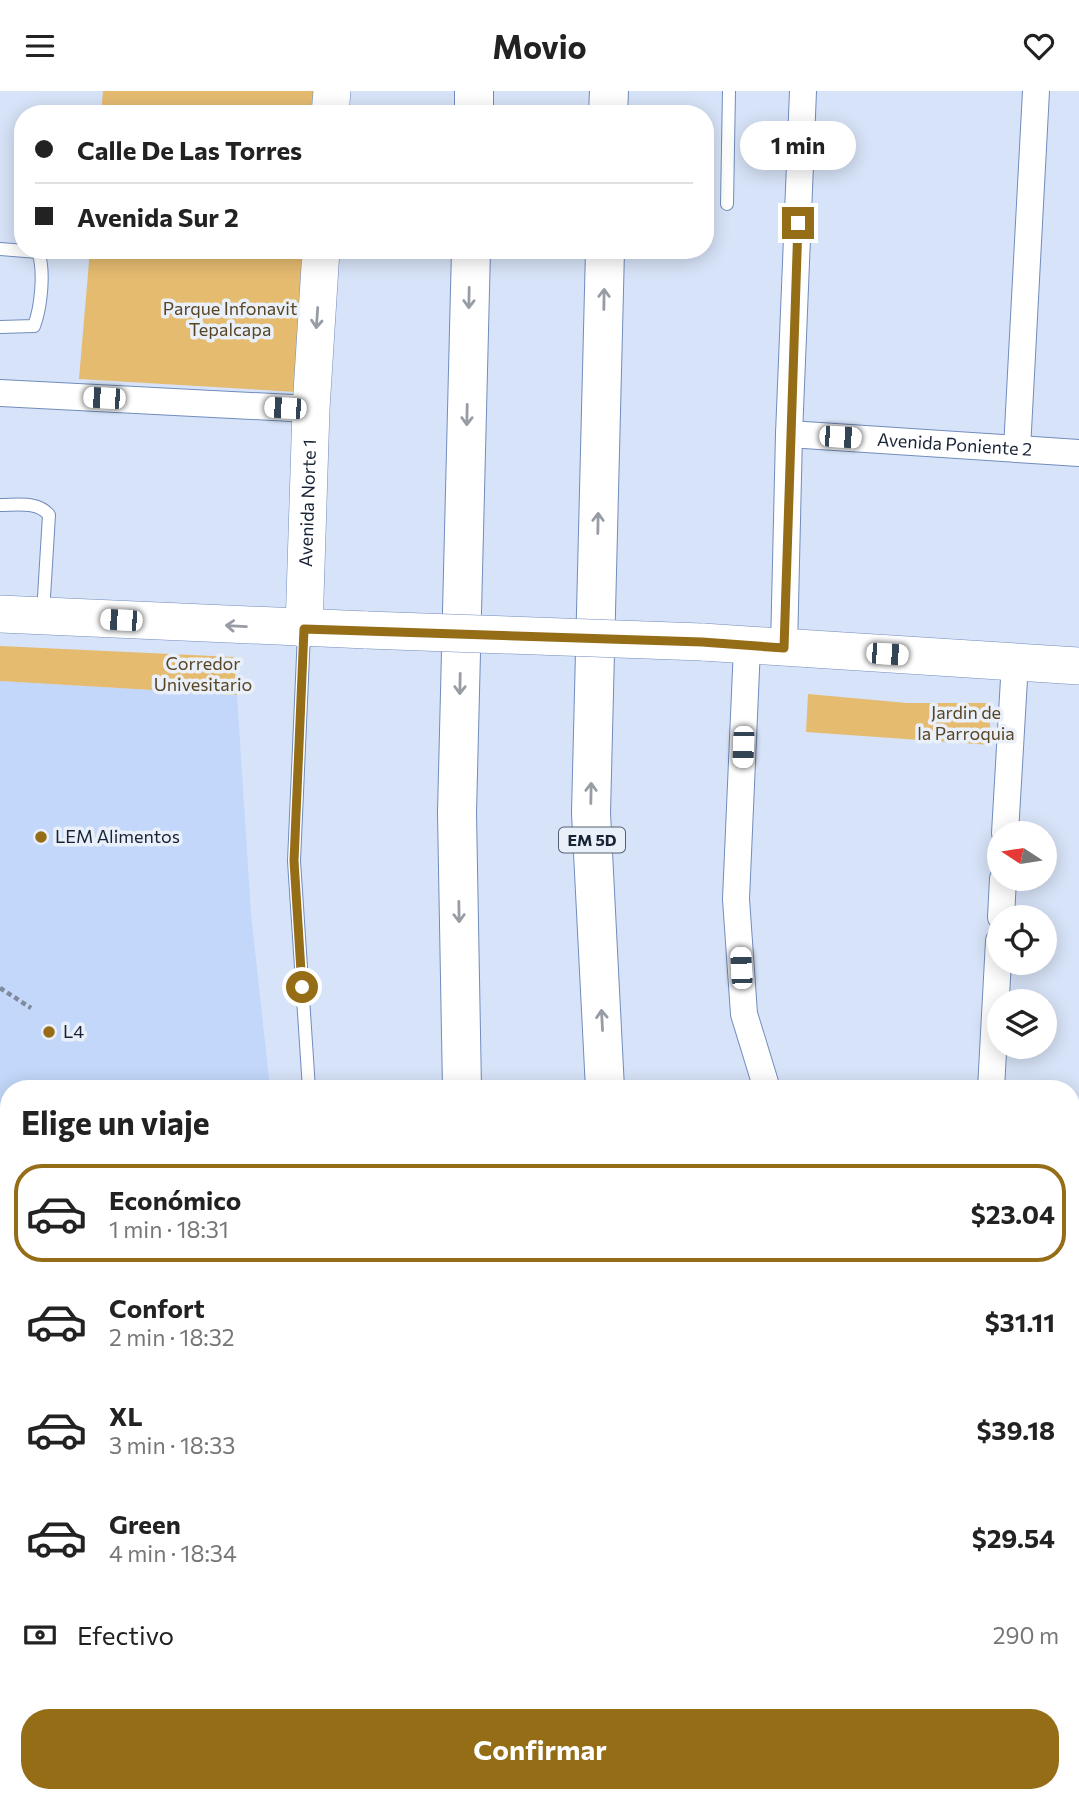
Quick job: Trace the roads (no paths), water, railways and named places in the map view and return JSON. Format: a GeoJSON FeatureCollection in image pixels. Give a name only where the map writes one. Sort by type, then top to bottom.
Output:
{"type":"FeatureCollection","features":[{"type":"Feature","properties":{"kind":"highway"},"geometry":{"type":"LineString","coordinates":[[462,1080],[457,813],[471,259]]}},
{"type":"Feature","properties":{"kind":"highway","name":"EM 5D"},"geometry":{"type":"LineString","coordinates":[[605,259],[591,813],[605,1080]]}},
{"type":"Feature","properties":{"kind":"main road","name":"Avenida Norte 1"},"geometry":{"type":"LineString","coordinates":[[304,629],[311,409],[320,259]]}},
{"type":"Feature","properties":{"kind":"main road"},"geometry":{"type":"LineString","coordinates":[[0,614],[304,629],[702,642],[747,647],[1079,666]]}},
{"type":"Feature","properties":{"kind":"street"},"geometry":{"type":"LineString","coordinates":[[784,648],[789,434],[803,91]]}},
{"type":"Feature","properties":{"kind":"street"},"geometry":{"type":"LineString","coordinates":[[1017,449],[1036,91]]}},
{"type":"Feature","properties":{"kind":"street"},"geometry":{"type":"LineString","coordinates":[[0,393],[311,409]]}},
{"type":"Feature","properties":{"kind":"street","name":"Avenida Poniente 2"},"geometry":{"type":"LineString","coordinates":[[789,434],[1079,453]]}},
{"type":"Feature","properties":{"kind":"street"},"geometry":{"type":"LineString","coordinates":[[747,647],[736,899],[744,1014],[764,1080]]}},
{"type":"Feature","properties":{"kind":"street"},"geometry":{"type":"LineString","coordinates":[[1006,821],[1015,662]]}},
{"type":"Feature","properties":{"kind":"street"},"geometry":{"type":"LineString","coordinates":[[991,1080],[997,975]]}},
{"type":"Feature","properties":{"kind":"lane"},"geometry":{"type":"LineString","coordinates":[[727,204],[729,91]]}},
{"type":"Feature","properties":{"kind":"lane"},"geometry":{"type":"LineString","coordinates":[[0,327],[34,326],[38,316],[41,259]]}},
{"type":"Feature","properties":{"kind":"lane"},"geometry":{"type":"LineString","coordinates":[[0,505],[35,505],[44,508],[49,515],[43,616]]}},
{"type":"Feature","properties":{"kind":"lane"},"geometry":{"type":"LineString","coordinates":[[304,629],[294,861],[308,1080]]}},
{"type":"Feature","properties":{"kind":"place","name":"LEM Alimentos"},"geometry":{"type":"Point","coordinates":[41,837]}},
{"type":"Feature","properties":{"kind":"place","name":"L4"},"geometry":{"type":"Point","coordinates":[49,1032]}},
{"type":"Feature","properties":{"kind":"park label","name":"Parque Infonavit Tepalcapa"},"geometry":{"type":"Point","coordinates":[230,319]}},
{"type":"Feature","properties":{"kind":"park label","name":"Corredor Univesitario"},"geometry":{"type":"Point","coordinates":[203,674]}},
{"type":"Feature","properties":{"kind":"park label","name":"Jardin de la Parroquia"},"geometry":{"type":"Point","coordinates":[966,724]}}]}
